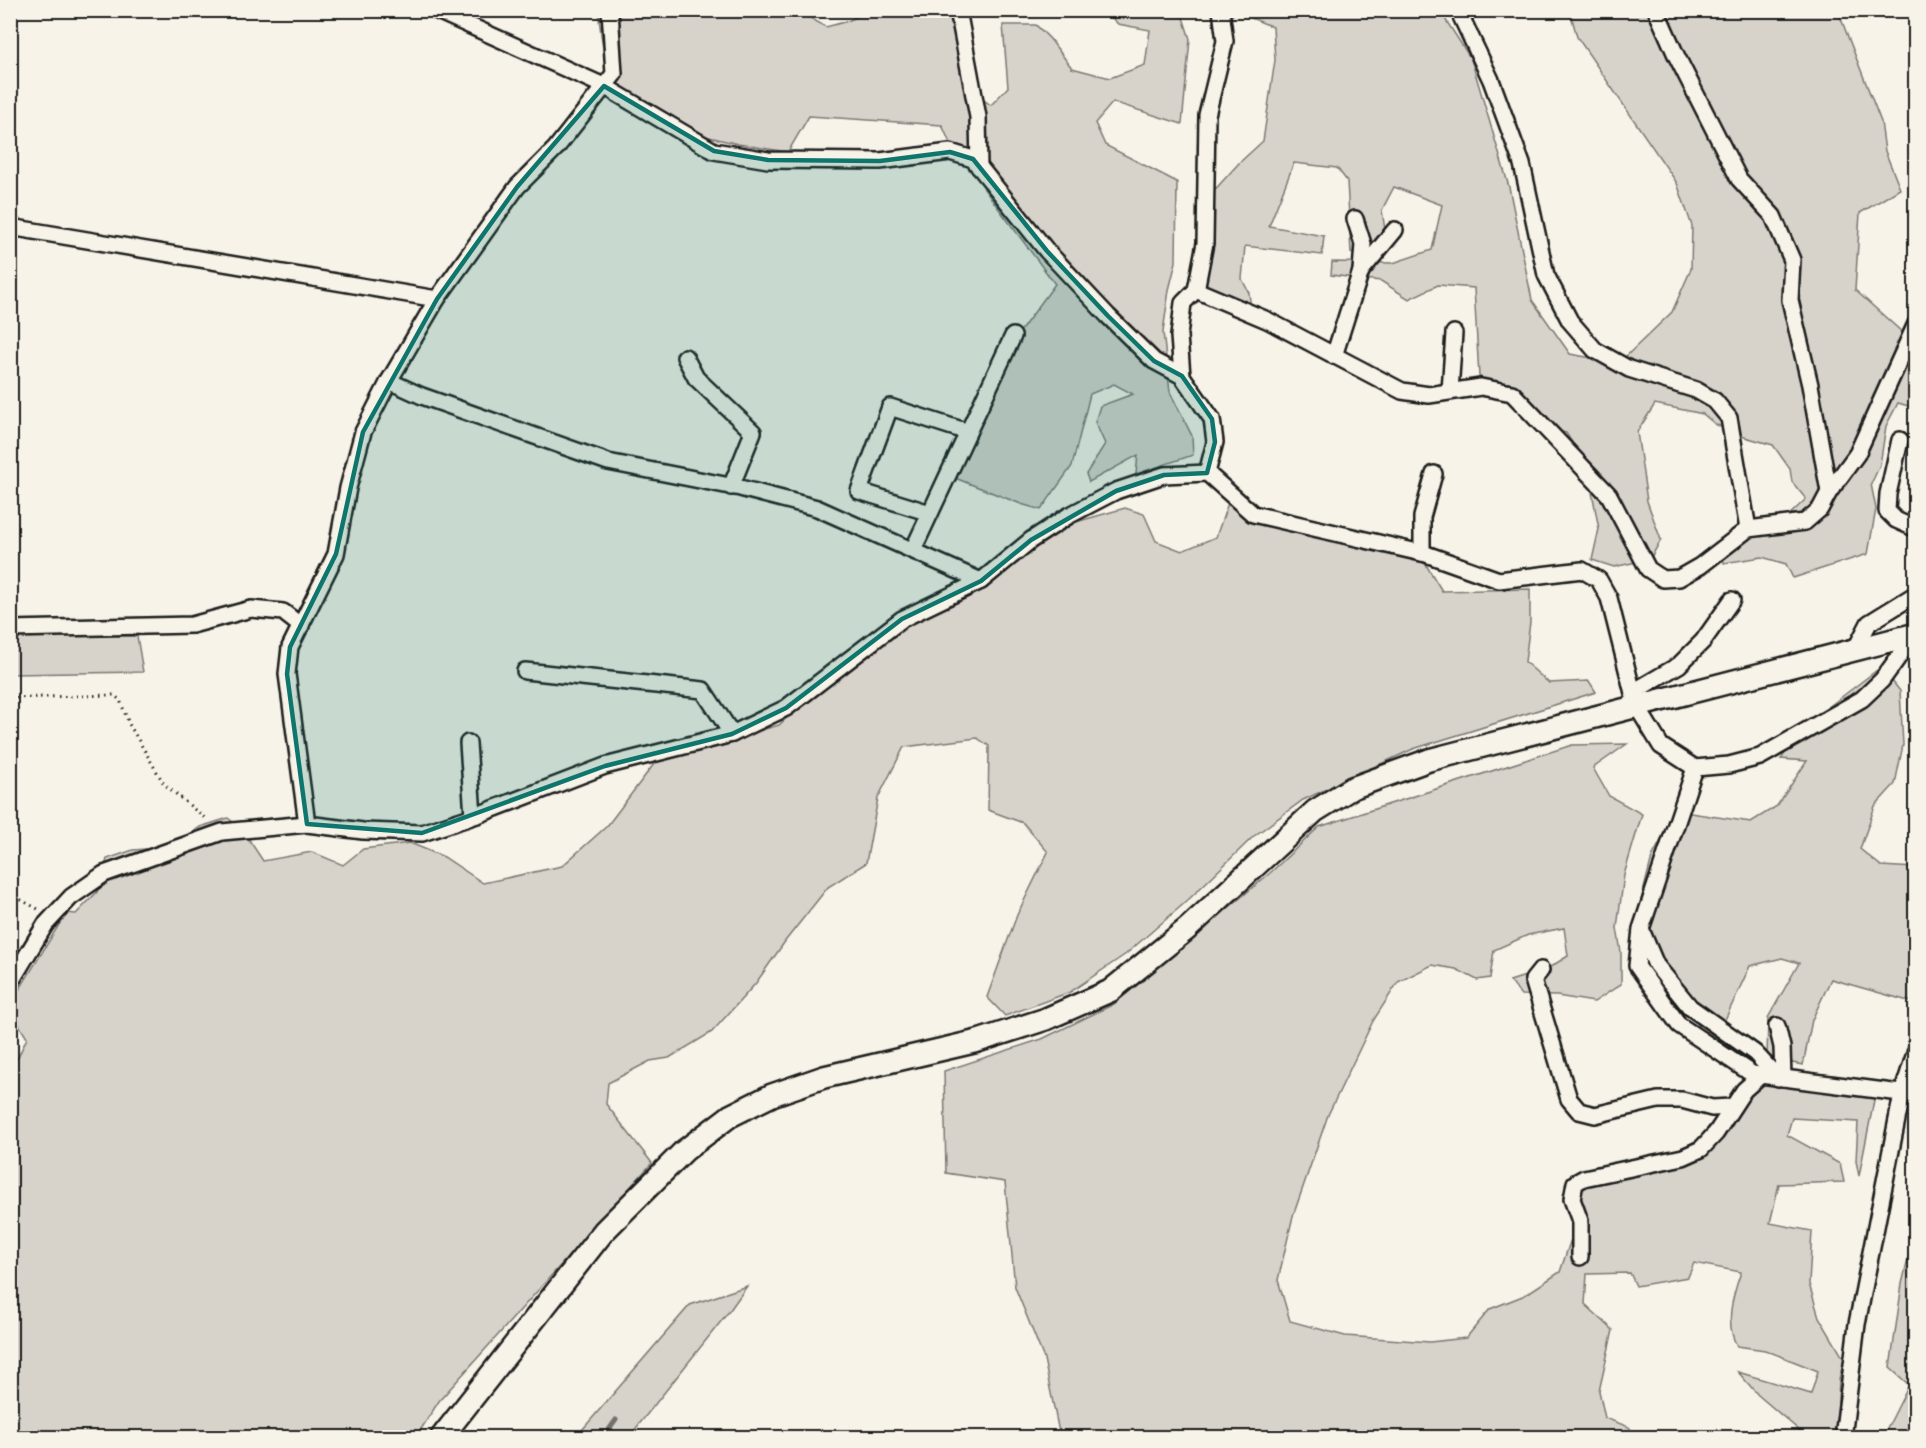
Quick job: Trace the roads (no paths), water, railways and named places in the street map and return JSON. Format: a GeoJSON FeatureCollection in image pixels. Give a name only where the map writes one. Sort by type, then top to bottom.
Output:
{"type":"FeatureCollection","features":[{"type":"Feature","properties":{"kind":"street"},"geometry":{"type":"LineString","coordinates":[[435,10],[604,86],[714,151],[768,160],[880,161],[950,152],[973,159],[1047,251],[1108,316],[1154,361],[1182,376],[1212,419],[1215,442],[1207,473]]}},
{"type":"Feature","properties":{"kind":"street"},"geometry":{"type":"LineString","coordinates":[[307,824],[287,674],[290,647],[336,554],[348,488],[363,432],[436,299],[517,187],[556,148],[614,74],[610,10]]}},
{"type":"Feature","properties":{"kind":"street"},"geometry":{"type":"LineString","coordinates":[[958,10],[978,117],[979,167]]}},
{"type":"Feature","properties":{"kind":"street"},"geometry":{"type":"LineString","coordinates":[[1182,376],[1179,336],[1184,303],[1196,290],[1205,243],[1207,115],[1225,41],[1221,10]]}},
{"type":"Feature","properties":{"kind":"street"},"geometry":{"type":"LineString","coordinates":[[1458,10],[1491,80],[1518,153],[1546,275],[1570,321],[1595,350],[1629,369],[1696,390],[1714,401],[1729,418],[1748,529]]}},
{"type":"Feature","properties":{"kind":"street"},"geometry":{"type":"LineString","coordinates":[[1656,10],[1676,55],[1739,179],[1773,216],[1792,260],[1790,300],[1810,385],[1829,492]]}},
{"type":"Feature","properties":{"kind":"street"},"geometry":{"type":"LineString","coordinates":[[1334,356],[1361,271],[1364,244],[1355,219]]}},
{"type":"Feature","properties":{"kind":"street"},"geometry":{"type":"LineString","coordinates":[[10,227],[436,299]]}},
{"type":"Feature","properties":{"kind":"street"},"geometry":{"type":"LineString","coordinates":[[1361,271],[1395,230]]}},
{"type":"Feature","properties":{"kind":"street"},"geometry":{"type":"LineString","coordinates":[[1196,290],[1267,320],[1402,392],[1430,394],[1481,387],[1512,393],[1609,495],[1648,569],[1663,579],[1679,578],[1700,566],[1748,529],[1805,522],[1820,509],[1829,492],[1857,454],[1916,324]]}},
{"type":"Feature","properties":{"kind":"street"},"geometry":{"type":"LineString","coordinates":[[1450,391],[1454,333]]}},
{"type":"Feature","properties":{"kind":"street"},"geometry":{"type":"LineString","coordinates":[[913,550],[1013,336]]}},
{"type":"Feature","properties":{"kind":"street"},"geometry":{"type":"LineString","coordinates":[[685,357],[696,378],[753,432],[731,487]]}},
{"type":"Feature","properties":{"kind":"street"},"geometry":{"type":"LineString","coordinates":[[389,381],[422,396],[608,462],[731,487],[817,508],[981,581]]}},
{"type":"Feature","properties":{"kind":"street"},"geometry":{"type":"LineString","coordinates":[[930,513],[859,491],[890,407],[968,432]]}},
{"type":"Feature","properties":{"kind":"street"},"geometry":{"type":"LineString","coordinates":[[1900,440],[1888,494],[1887,511],[1896,520],[1916,529]]}},
{"type":"Feature","properties":{"kind":"street"},"geometry":{"type":"LineString","coordinates":[[10,983],[45,925],[71,897],[104,874],[222,832],[307,824],[363,831],[422,833],[605,766],[732,734],[786,708],[902,619],[981,581],[1031,540],[1068,516],[1116,491],[1164,475],[1207,473],[1253,514],[1422,553],[1499,580],[1582,570],[1599,580],[1609,598],[1635,698],[1661,746],[1695,768],[1729,765],[1760,757],[1862,699],[1882,680],[1915,634]]}},
{"type":"Feature","properties":{"kind":"street"},"geometry":{"type":"LineString","coordinates":[[1422,553],[1422,517],[1434,474]]}},
{"type":"Feature","properties":{"kind":"street"},"geometry":{"type":"LineString","coordinates":[[1856,648],[1869,623],[1916,594]]}},
{"type":"Feature","properties":{"kind":"street"},"geometry":{"type":"LineString","coordinates":[[1635,698],[1679,665],[1703,641],[1732,600]]}},
{"type":"Feature","properties":{"kind":"street"},"geometry":{"type":"LineString","coordinates":[[10,629],[192,625],[251,609],[283,612],[301,627]]}},
{"type":"Feature","properties":{"kind":"street"},"geometry":{"type":"LineString","coordinates":[[441,1437],[604,1231],[684,1151],[730,1116],[772,1095],[824,1077],[978,1041],[1046,1019],[1110,992],[1187,929],[1315,811],[1352,788],[1429,760],[1635,698],[1915,634]]}},
{"type":"Feature","properties":{"kind":"street"},"geometry":{"type":"LineString","coordinates":[[525,671],[703,690],[732,734]]}},
{"type":"Feature","properties":{"kind":"street"},"geometry":{"type":"LineString","coordinates":[[468,743],[473,816]]}},
{"type":"Feature","properties":{"kind":"street"},"geometry":{"type":"LineString","coordinates":[[1695,768],[1641,929],[1637,966],[1679,1025],[1752,1074],[1909,1095]]}},
{"type":"Feature","properties":{"kind":"street"},"geometry":{"type":"LineString","coordinates":[[1641,929],[1656,965],[1690,1007],[1755,1053],[1780,1078]]}},
{"type":"Feature","properties":{"kind":"street"},"geometry":{"type":"LineString","coordinates":[[1541,970],[1533,980],[1569,1099],[1579,1111],[1595,1115],[1658,1100],[1682,1100],[1713,1108],[1731,1107]]}},
{"type":"Feature","properties":{"kind":"street"},"geometry":{"type":"LineString","coordinates":[[1777,1026],[1782,1047],[1780,1078]]}},
{"type":"Feature","properties":{"kind":"street"},"geometry":{"type":"LineString","coordinates":[[1843,1437],[1857,1324],[1909,1095],[1916,1050]]}},
{"type":"Feature","properties":{"kind":"street"},"geometry":{"type":"LineString","coordinates":[[1580,1257],[1581,1221],[1572,1199],[1575,1183],[1584,1178],[1683,1157],[1701,1149],[1716,1133],[1744,1090],[1761,1075]]}},
{"type":"Feature","properties":{"kind":"waterway"},"geometry":{"type":"LineString","coordinates":[[603,1438],[616,1420]]}}]}
